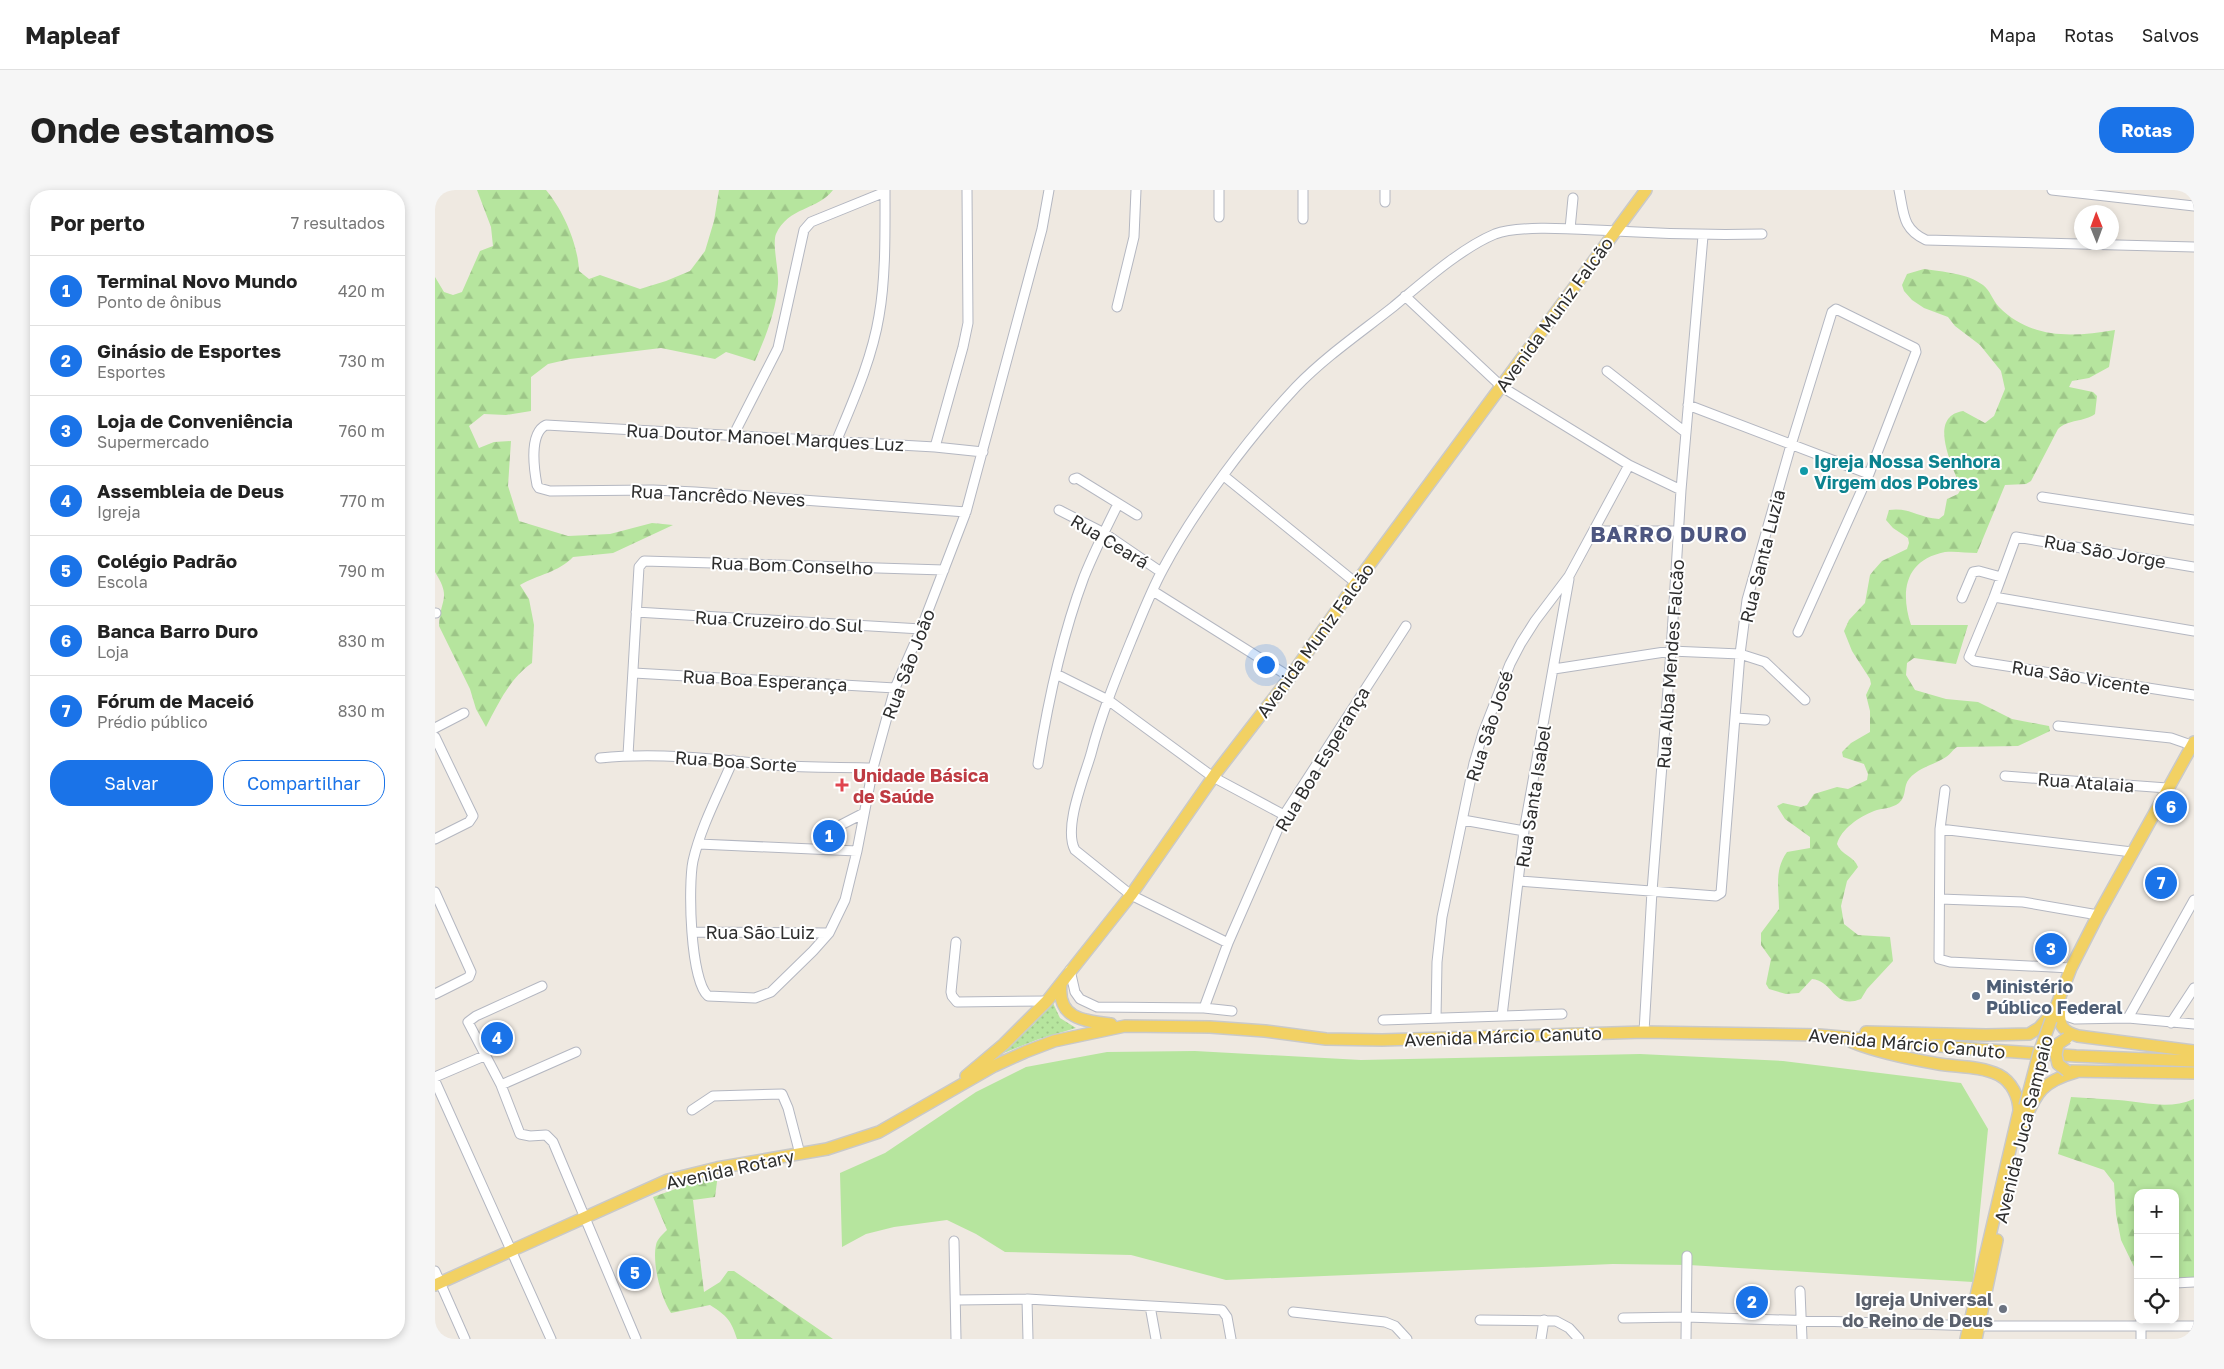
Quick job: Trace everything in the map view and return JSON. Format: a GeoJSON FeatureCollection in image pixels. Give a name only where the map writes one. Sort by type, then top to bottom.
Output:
{"type":"FeatureCollection","features":[{"type":"Feature","properties":{"kind":"main road","name":"Avenida Muniz Falcão"},"geometry":{"type":"LineString","coordinates":[[943,1094],[1004,1044],[1047,1001],[1131,895],[1213,777],[1290,677],[1356,583],[1502,387],[1613,231],[1646,190]]}},
{"type":"Feature","properties":{"kind":"main road"},"geometry":{"type":"LineString","coordinates":[[1819,1035],[1863,1032],[2029,1034],[2039,1028],[2055,1012],[2071,968],[2098,915],[2167,788],[2193,745]]}},
{"type":"Feature","properties":{"kind":"main road"},"geometry":{"type":"LineString","coordinates":[[1061,984],[1063,1005],[1073,1016],[1081,1020],[1125,1026]]}},
{"type":"Feature","properties":{"kind":"main road"},"geometry":{"type":"LineString","coordinates":[[2055,1012],[2059,1016],[2061,1026],[2072,1037]]}},
{"type":"Feature","properties":{"kind":"main road","name":"Avenida Juca Sampaio"},"geometry":{"type":"LineString","coordinates":[[1966,1339],[1974,1326],[2039,1053],[2055,1012]]}},
{"type":"Feature","properties":{"kind":"main road","name":"Avenida Márcio Canuto"},"geometry":{"type":"LineString","coordinates":[[943,1094],[994,1066],[1054,1041],[1125,1026],[1210,1027],[1265,1031],[1326,1039],[1382,1040],[1644,1032],[1819,1035],[1974,1049],[2194,1061]]}},
{"type":"Feature","properties":{"kind":"main road","name":"Avenida Juca Sampaio"},"geometry":{"type":"LineString","coordinates":[[1837,1036],[1859,1045],[1910,1058],[1990,1072],[2007,1081],[2014,1092],[2019,1104],[2019,1111],[1974,1326],[1975,1339]]}},
{"type":"Feature","properties":{"kind":"main road"},"geometry":{"type":"LineString","coordinates":[[2071,1071],[2058,1064],[2056,1055],[2058,1044],[2072,1037],[2194,1051]]}},
{"type":"Feature","properties":{"kind":"main road"},"geometry":{"type":"LineString","coordinates":[[2020,1130],[2037,1094],[2043,1086],[2071,1071],[2194,1073]]}},
{"type":"Feature","properties":{"kind":"main road","name":"Avenida Rotary"},"geometry":{"type":"LineString","coordinates":[[438,1284],[513,1251],[584,1216],[668,1180],[836,1147],[879,1132],[943,1094]]}},
{"type":"Feature","properties":{"kind":"street"},"geometry":{"type":"LineString","coordinates":[[935,447],[968,324],[967,190]]}},
{"type":"Feature","properties":{"kind":"street","name":"Rua São João"},"geometry":{"type":"LineString","coordinates":[[692,932],[697,972],[704,993],[708,996],[755,998],[767,995],[813,952],[829,933],[845,900],[857,851],[873,768],[895,688],[921,629],[966,512],[1042,229],[1049,190]]}},
{"type":"Feature","properties":{"kind":"street"},"geometry":{"type":"LineString","coordinates":[[1117,306],[1134,237],[1136,190]]}},
{"type":"Feature","properties":{"kind":"street"},"geometry":{"type":"LineString","coordinates":[[1219,190],[1219,217]]}},
{"type":"Feature","properties":{"kind":"street"},"geometry":{"type":"LineString","coordinates":[[1303,190],[1303,219]]}},
{"type":"Feature","properties":{"kind":"street"},"geometry":{"type":"LineString","coordinates":[[1385,190],[1385,202]]}},
{"type":"Feature","properties":{"kind":"street"},"geometry":{"type":"LineString","coordinates":[[1899,190],[1907,226],[1915,235],[1926,240],[2194,247]]}},
{"type":"Feature","properties":{"kind":"street"},"geometry":{"type":"LineString","coordinates":[[2052,190],[2194,206]]}},
{"type":"Feature","properties":{"kind":"street"},"geometry":{"type":"LineString","coordinates":[[733,436],[778,348],[804,230],[811,222],[885,191],[879,315],[875,336],[858,387],[836,442]]}},
{"type":"Feature","properties":{"kind":"street"},"geometry":{"type":"LineString","coordinates":[[1570,229],[1573,198]]}},
{"type":"Feature","properties":{"kind":"street"},"geometry":{"type":"LineString","coordinates":[[1228,943],[1131,895],[1075,850],[1071,840],[1073,817],[1096,733],[1153,591],[1161,572],[1175,548],[1224,476],[1297,386],[1323,362],[1405,296],[1469,248],[1499,233],[1513,230],[1570,229],[1703,236],[1762,234]]}},
{"type":"Feature","properties":{"kind":"street","name":"Rua Alba Mendes Falcão"},"geometry":{"type":"LineString","coordinates":[[1644,1032],[1652,891],[1671,652],[1685,432],[1703,236]]}},
{"type":"Feature","properties":{"kind":"street"},"geometry":{"type":"LineString","coordinates":[[1405,296],[1502,387],[1629,465],[1681,490]]}},
{"type":"Feature","properties":{"kind":"street","name":"Rua Santa Luzia"},"geometry":{"type":"LineString","coordinates":[[1652,891],[1716,896],[1721,893],[1740,654],[1747,600],[1791,444],[1834,310],[1837,309],[1857,317],[1917,350],[1869,474]]}},
{"type":"Feature","properties":{"kind":"street"},"geometry":{"type":"LineString","coordinates":[[1607,371],[1685,432]]}},
{"type":"Feature","properties":{"kind":"street"},"geometry":{"type":"LineString","coordinates":[[1688,405],[1869,474],[1798,632]]}},
{"type":"Feature","properties":{"kind":"street","name":"Rua Doutor Manoel Marques Luz"},"geometry":{"type":"LineString","coordinates":[[546,425],[935,447],[983,452]]}},
{"type":"Feature","properties":{"kind":"street","name":"Rua Tancrêdo Neves"},"geometry":{"type":"LineString","coordinates":[[546,425],[540,429],[535,442],[536,476],[539,488],[544,490],[695,492],[966,512]]}},
{"type":"Feature","properties":{"kind":"street","name":"Rua São José"},"geometry":{"type":"LineString","coordinates":[[1436,1018],[1439,934],[1474,763],[1510,664],[1535,621],[1569,576],[1596,531],[1629,465]]}},
{"type":"Feature","properties":{"kind":"street"},"geometry":{"type":"LineString","coordinates":[[1224,476],[1261,511],[1356,583]]}},
{"type":"Feature","properties":{"kind":"street"},"geometry":{"type":"LineString","coordinates":[[1074,479],[1077,478],[1137,515]]}},
{"type":"Feature","properties":{"kind":"street"},"geometry":{"type":"LineString","coordinates":[[2042,497],[2194,520]]}},
{"type":"Feature","properties":{"kind":"street"},"geometry":{"type":"LineString","coordinates":[[1039,764],[1056,674],[1075,603],[1118,504]]}},
{"type":"Feature","properties":{"kind":"street","name":"Rua Ceará"},"geometry":{"type":"LineString","coordinates":[[1059,510],[1104,533],[1161,572]]}},
{"type":"Feature","properties":{"kind":"street"},"geometry":{"type":"LineString","coordinates":[[1596,531],[1679,530]]}},
{"type":"Feature","properties":{"kind":"street","name":"Rua São Jorge"},"geometry":{"type":"LineString","coordinates":[[2001,577],[2016,537],[2194,566]]}},
{"type":"Feature","properties":{"kind":"street","name":"Rua Bom Conselho"},"geometry":{"type":"LineString","coordinates":[[637,612],[641,563],[649,560],[944,570]]}},
{"type":"Feature","properties":{"kind":"street"},"geometry":{"type":"LineString","coordinates":[[1962,598],[1973,572],[1979,571],[2001,577],[1994,597],[2194,630]]}},
{"type":"Feature","properties":{"kind":"street","name":"Rua Santa Isabel"},"geometry":{"type":"LineString","coordinates":[[1502,1016],[1524,831],[1555,669],[1569,576]]}},
{"type":"Feature","properties":{"kind":"street"},"geometry":{"type":"LineString","coordinates":[[1153,591],[1290,677]]}},
{"type":"Feature","properties":{"kind":"street","name":"Rua São Vicente"},"geometry":{"type":"LineString","coordinates":[[1994,597],[1969,658],[1974,661],[2194,695]]}},
{"type":"Feature","properties":{"kind":"street"},"geometry":{"type":"LineString","coordinates":[[628,755],[637,612]]}},
{"type":"Feature","properties":{"kind":"street","name":"Rua Cruzeiro do Sul"},"geometry":{"type":"LineString","coordinates":[[637,612],[921,629]]}},
{"type":"Feature","properties":{"kind":"street","name":"Rua Boa Esperança"},"geometry":{"type":"LineString","coordinates":[[1204,1008],[1228,943],[1284,815],[1406,626]]}},
{"type":"Feature","properties":{"kind":"street"},"geometry":{"type":"LineString","coordinates":[[1555,669],[1671,652],[1740,654],[1765,662],[1805,700]]}},
{"type":"Feature","properties":{"kind":"street","name":"Rua Boa Esperança"},"geometry":{"type":"LineString","coordinates":[[634,673],[895,688]]}},
{"type":"Feature","properties":{"kind":"street"},"geometry":{"type":"LineString","coordinates":[[1056,674],[1108,700],[1213,777],[1284,815]]}},
{"type":"Feature","properties":{"kind":"street"},"geometry":{"type":"LineString","coordinates":[[435,728],[465,713]]}},
{"type":"Feature","properties":{"kind":"street"},"geometry":{"type":"LineString","coordinates":[[1736,718],[1765,720]]}},
{"type":"Feature","properties":{"kind":"street"},"geometry":{"type":"LineString","coordinates":[[2058,726],[2171,738],[2193,745]]}},
{"type":"Feature","properties":{"kind":"street"},"geometry":{"type":"LineString","coordinates":[[435,737],[473,813],[473,819],[435,839]]}},
{"type":"Feature","properties":{"kind":"street","name":"Rua Boa Sorte"},"geometry":{"type":"LineString","coordinates":[[600,758],[628,755],[733,760],[773,765],[873,768]]}},
{"type":"Feature","properties":{"kind":"street"},"geometry":{"type":"LineString","coordinates":[[692,932],[693,863],[703,830],[733,760]]}},
{"type":"Feature","properties":{"kind":"street","name":"Rua Atalaia"},"geometry":{"type":"LineString","coordinates":[[2005,776],[2167,788]]}},
{"type":"Feature","properties":{"kind":"street"},"geometry":{"type":"LineString","coordinates":[[1945,790],[1940,829],[1939,959],[1950,962],[2071,968]]}},
{"type":"Feature","properties":{"kind":"street"},"geometry":{"type":"LineString","coordinates":[[831,850],[835,828],[864,813]]}},
{"type":"Feature","properties":{"kind":"street"},"geometry":{"type":"LineString","coordinates":[[1463,820],[1524,831]]}},
{"type":"Feature","properties":{"kind":"street"},"geometry":{"type":"LineString","coordinates":[[1940,829],[2132,852]]}},
{"type":"Feature","properties":{"kind":"street"},"geometry":{"type":"LineString","coordinates":[[699,844],[857,851]]}},
{"type":"Feature","properties":{"kind":"street"},"geometry":{"type":"LineString","coordinates":[[1519,881],[1652,891]]}},
{"type":"Feature","properties":{"kind":"street"},"geometry":{"type":"LineString","coordinates":[[435,892],[471,972],[471,975],[435,994]]}},
{"type":"Feature","properties":{"kind":"street"},"geometry":{"type":"LineString","coordinates":[[1940,899],[2023,902],[2098,915]]}},
{"type":"Feature","properties":{"kind":"street"},"geometry":{"type":"LineString","coordinates":[[2128,1018],[2194,900]]}},
{"type":"Feature","properties":{"kind":"street","name":"Rua São Luiz"},"geometry":{"type":"LineString","coordinates":[[692,932],[829,933]]}},
{"type":"Feature","properties":{"kind":"street"},"geometry":{"type":"LineString","coordinates":[[956,942],[951,992],[957,1002],[1047,1001]]}},
{"type":"Feature","properties":{"kind":"street"},"geometry":{"type":"LineString","coordinates":[[1071,970],[1075,992],[1080,999],[1097,1007],[1204,1008],[1232,1011]]}},
{"type":"Feature","properties":{"kind":"street"},"geometry":{"type":"LineString","coordinates":[[542,986],[476,1016],[468,1022],[484,1056],[501,1084],[520,1134],[546,1135],[553,1142],[636,1339]]}},
{"type":"Feature","properties":{"kind":"street"},"geometry":{"type":"LineString","coordinates":[[2171,1023],[2194,988]]}},
{"type":"Feature","properties":{"kind":"street"},"geometry":{"type":"LineString","coordinates":[[2055,1012],[2075,1019],[2128,1018],[2194,1024]]}},
{"type":"Feature","properties":{"kind":"street"},"geometry":{"type":"LineString","coordinates":[[1383,1020],[1562,1014]]}},
{"type":"Feature","properties":{"kind":"street"},"geometry":{"type":"LineString","coordinates":[[501,1084],[576,1052]]}},
{"type":"Feature","properties":{"kind":"street"},"geometry":{"type":"LineString","coordinates":[[435,1077],[484,1056]]}},
{"type":"Feature","properties":{"kind":"street"},"geometry":{"type":"LineString","coordinates":[[435,1081],[551,1339]]}},
{"type":"Feature","properties":{"kind":"street"},"geometry":{"type":"LineString","coordinates":[[692,1110],[713,1096],[782,1094],[788,1108],[800,1154]]}},
{"type":"Feature","properties":{"kind":"street"},"geometry":{"type":"LineString","coordinates":[[954,1241],[957,1339]]}},
{"type":"Feature","properties":{"kind":"street"},"geometry":{"type":"LineString","coordinates":[[1686,1339],[1687,1256]]}},
{"type":"Feature","properties":{"kind":"street"},"geometry":{"type":"LineString","coordinates":[[435,1271],[438,1284],[465,1339]]}},
{"type":"Feature","properties":{"kind":"street"},"geometry":{"type":"LineString","coordinates":[[2179,1282],[2194,1282]]}},
{"type":"Feature","properties":{"kind":"street"},"geometry":{"type":"LineString","coordinates":[[1800,1291],[1802,1339]]}},
{"type":"Feature","properties":{"kind":"street"},"geometry":{"type":"LineString","coordinates":[[956,1300],[1027,1299],[1222,1310],[1226,1313],[1231,1339]]}},
{"type":"Feature","properties":{"kind":"street"},"geometry":{"type":"LineString","coordinates":[[1027,1299],[1028,1339]]}},
{"type":"Feature","properties":{"kind":"street"},"geometry":{"type":"LineString","coordinates":[[1150,1306],[1156,1339]]}},
{"type":"Feature","properties":{"kind":"street"},"geometry":{"type":"LineString","coordinates":[[1293,1312],[1385,1322],[1395,1326],[1407,1339]]}},
{"type":"Feature","properties":{"kind":"street"},"geometry":{"type":"LineString","coordinates":[[1623,1318],[1686,1317],[1974,1326],[2134,1323]]}},
{"type":"Feature","properties":{"kind":"street"},"geometry":{"type":"LineString","coordinates":[[1480,1320],[1544,1320],[1562,1323],[1579,1339]]}},
{"type":"Feature","properties":{"kind":"street"},"geometry":{"type":"LineString","coordinates":[[1541,1339],[1544,1320]]}},
{"type":"Feature","properties":{"kind":"street"},"geometry":{"type":"LineString","coordinates":[[2141,1324],[2141,1339]]}},
{"type":"Feature","properties":{"kind":"street"},"geometry":{"type":"LineString","coordinates":[[2159,1324],[2194,1326]]}},
{"type":"Feature","properties":{"kind":"green space"},"geometry":{"type":"Polygon","coordinates":[[[477,190],[546,190],[569,228],[576,250],[579,271],[589,279],[600,275],[640,289],[690,271],[705,251],[714,221],[719,190],[833,190],[819,202],[795,213],[781,225],[776,234],[777,294],[770,323],[755,361],[726,352],[715,359],[661,348],[570,359],[548,364],[531,377],[531,411],[506,415],[484,414],[469,426],[479,448],[494,442],[511,441],[508,486],[519,521],[568,536],[610,534],[652,523],[673,525],[613,553],[573,557],[555,570],[520,585],[529,599],[534,625],[532,663],[511,684],[486,727],[476,709],[470,689],[439,626],[444,594],[435,572],[435,277],[444,292],[453,295],[462,292],[480,251],[493,246],[491,227],[477,190]]]}},
{"type":"Feature","properties":{"kind":"green space"},"geometry":{"type":"Polygon","coordinates":[[[1924,269],[1955,274],[1977,281],[1990,293],[1997,305],[2012,318],[2025,326],[2039,331],[2054,334],[2084,334],[2115,330],[2109,367],[2089,378],[2072,381],[2069,387],[2093,392],[2097,396],[2095,414],[2058,429],[2031,481],[2026,484],[2005,485],[1977,553],[1945,552],[1932,556],[1921,562],[1914,570],[1906,589],[1906,600],[1911,625],[1968,625],[1956,664],[1914,658],[1907,663],[1906,675],[1915,690],[1946,699],[1978,702],[2012,719],[2049,726],[2050,731],[2018,746],[1957,747],[1946,757],[1913,775],[1907,782],[1903,797],[1899,803],[1868,814],[1857,820],[1842,833],[1837,844],[1841,851],[1854,860],[1858,867],[1847,881],[1841,906],[1844,924],[1858,935],[1890,937],[1893,961],[1867,989],[1861,999],[1845,1001],[1819,981],[1812,979],[1799,993],[1786,994],[1769,989],[1766,984],[1771,959],[1761,945],[1761,933],[1779,909],[1778,879],[1783,859],[1787,852],[1810,848],[1810,837],[1785,819],[1777,806],[1783,803],[1801,807],[1807,805],[1814,794],[1837,787],[1848,789],[1867,780],[1868,774],[1864,764],[1843,757],[1842,752],[1851,743],[1870,732],[1870,711],[1866,695],[1871,684],[1870,679],[1852,651],[1844,631],[1849,620],[1865,603],[1870,575],[1882,561],[1907,549],[1908,538],[1893,528],[1886,520],[1889,510],[1908,511],[1939,519],[1944,515],[1947,499],[1958,494],[1961,489],[1945,444],[1944,433],[1946,423],[1952,415],[1963,411],[1985,423],[1994,416],[2005,389],[2001,371],[1980,345],[1955,326],[1948,317],[1924,308],[1912,300],[1904,291],[1902,285],[1907,274],[1924,269]]]}},
{"type":"Feature","properties":{"kind":"green space"},"geometry":{"type":"Polygon","coordinates":[[[1052,1001],[1060,1018],[1076,1028],[1039,1039],[1001,1054],[1034,1024],[1052,1001]]]}},
{"type":"Feature","properties":{"kind":"green space"},"geometry":{"type":"Polygon","coordinates":[[[1195,1051],[1361,1060],[1640,1054],[1783,1061],[1961,1083],[1988,1129],[1973,1282],[1689,1265],[1613,1264],[1226,1280],[1131,1255],[1005,1252],[976,1234],[947,1220],[894,1227],[866,1234],[842,1247],[840,1173],[885,1153],[976,1092],[1026,1067],[1107,1052],[1195,1051]]]}},
{"type":"Feature","properties":{"kind":"green space"},"geometry":{"type":"Polygon","coordinates":[[[2071,1097],[2166,1105],[2194,1099],[2194,1282],[2179,1281],[2179,1189],[2134,1189],[2134,1267],[2121,1240],[2116,1214],[2114,1183],[2104,1170],[2058,1154],[2071,1097]]]}},
{"type":"Feature","properties":{"kind":"green space"},"geometry":{"type":"Polygon","coordinates":[[[718,1174],[715,1197],[693,1200],[704,1292],[720,1282],[728,1271],[734,1271],[833,1339],[737,1339],[728,1319],[710,1305],[671,1313],[661,1290],[655,1262],[657,1243],[667,1230],[653,1197],[718,1174]]]}},
{"type":"Feature","properties":{"kind":"place","name":"Igreja Nossa Senhora Virgem dos Pobres"},"geometry":{"type":"Point","coordinates":[1804,471]}},
{"type":"Feature","properties":{"kind":"place","name":"Unidade Básica de Saúde"},"geometry":{"type":"Point","coordinates":[842,785]}},
{"type":"Feature","properties":{"kind":"place","name":"Banca Barro Duro"},"geometry":{"type":"Point","coordinates":[2171,807]}},
{"type":"Feature","properties":{"kind":"place","name":"Terminal Novo Mundo"},"geometry":{"type":"Point","coordinates":[829,836]}},
{"type":"Feature","properties":{"kind":"place","name":"Fórum de Maceió"},"geometry":{"type":"Point","coordinates":[2161,883]}},
{"type":"Feature","properties":{"kind":"place","name":"Loja de Conveniência"},"geometry":{"type":"Point","coordinates":[2051,949]}},
{"type":"Feature","properties":{"kind":"place","name":"Ministério Público Federal"},"geometry":{"type":"Point","coordinates":[1976,996]}},
{"type":"Feature","properties":{"kind":"place","name":"Assembleia de Deus"},"geometry":{"type":"Point","coordinates":[497,1038]}},
{"type":"Feature","properties":{"kind":"place","name":"Colégio Padrão"},"geometry":{"type":"Point","coordinates":[635,1273]}},
{"type":"Feature","properties":{"kind":"place","name":"Ginásio de Esportes"},"geometry":{"type":"Point","coordinates":[1752,1302]}},
{"type":"Feature","properties":{"kind":"place","name":"Igreja Universal do Reino de Deus"},"geometry":{"type":"Point","coordinates":[2003,1309]}},
{"type":"Feature","properties":{"kind":"district","name":"BARRO DURO"},"geometry":{"type":"Point","coordinates":[1669,533]}}]}
